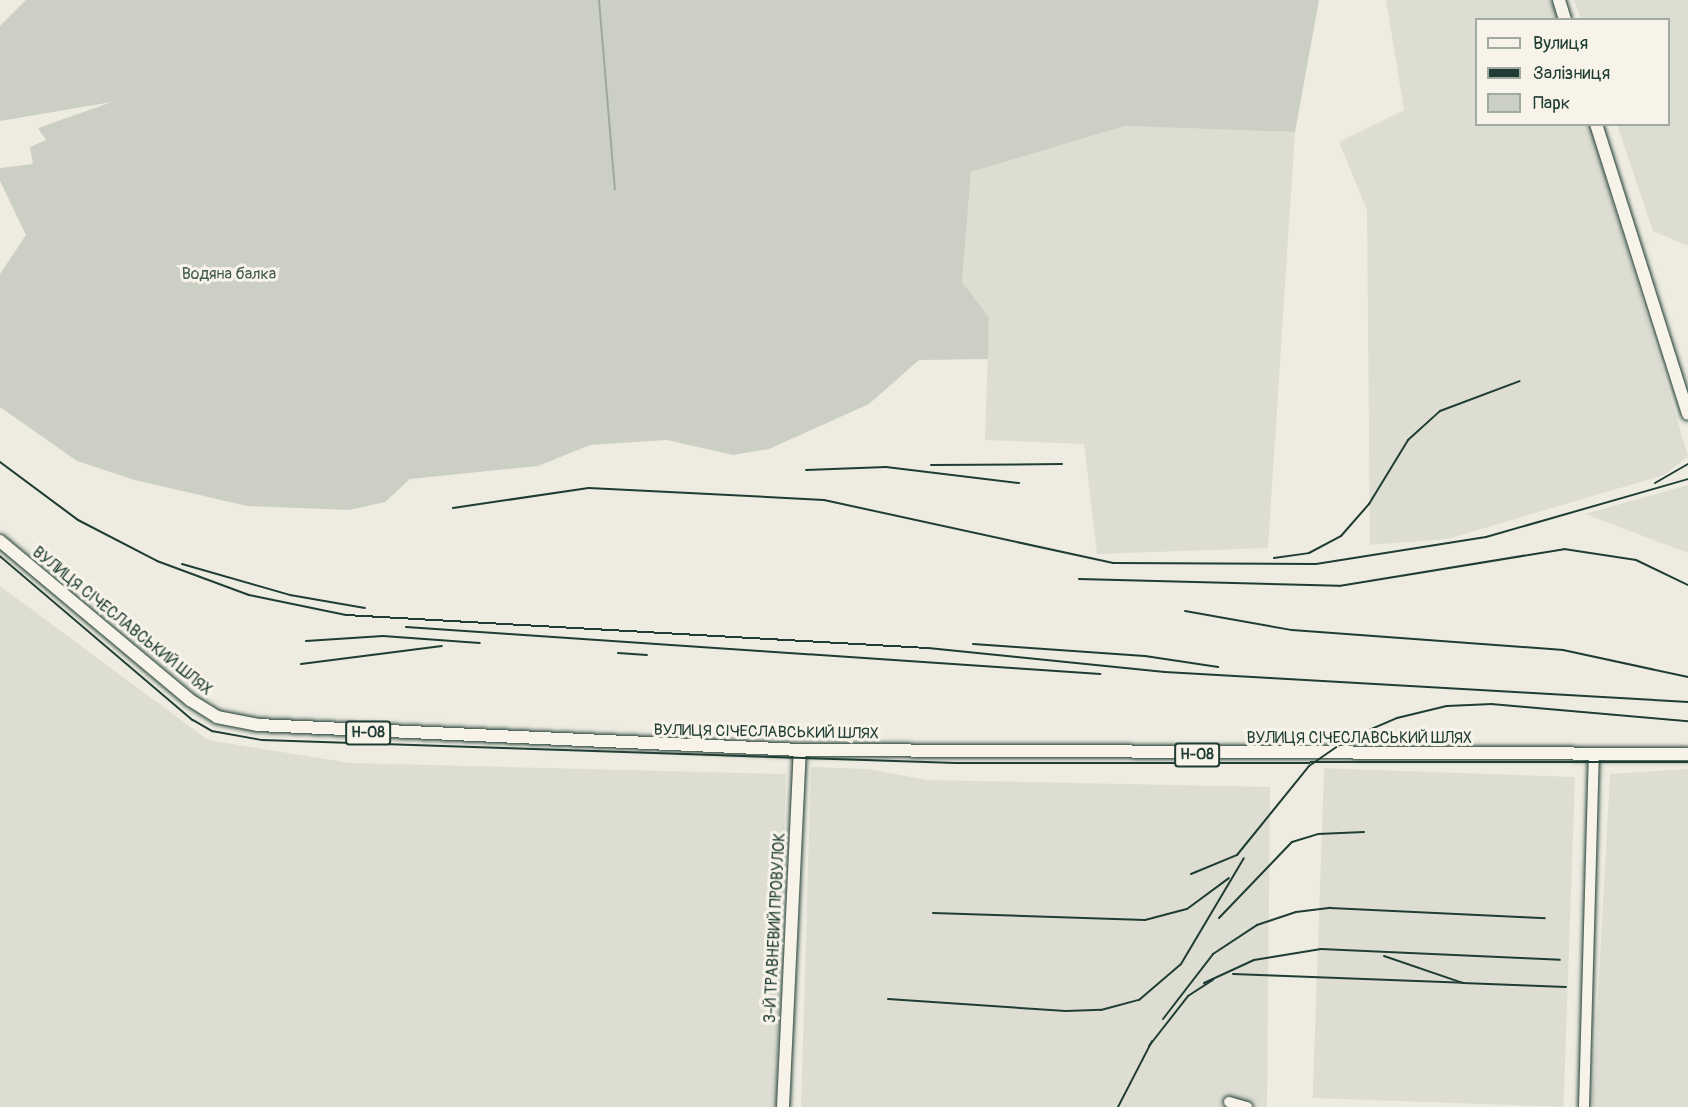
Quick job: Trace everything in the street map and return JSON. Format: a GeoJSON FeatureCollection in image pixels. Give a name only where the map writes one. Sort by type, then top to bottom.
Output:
{"type":"FeatureCollection","features":[{"type":"Feature","properties":{"kind":"main road"},"geometry":{"type":"LineString","coordinates":[[1559,0],[1564,18]]}},
{"type":"Feature","properties":{"kind":"main road"},"geometry":{"type":"LineString","coordinates":[[1597,126],[1688,414]]}},
{"type":"Feature","properties":{"kind":"main road","name":"ВУЛИЦЯ СІЧЕСЛАВСЬКИЙ ШЛЯХ"},"geometry":{"type":"LineString","coordinates":[[0,542],[190,700],[225,719],[402,735],[800,750],[1688,754]]}},
{"type":"Feature","properties":{"kind":"main road","name":"ВУЛИЦЯ СІЧЕСЛАВСЬКИЙ ШЛЯХ"},"geometry":{"type":"LineString","coordinates":[[1594,753],[1688,747]]}},
{"type":"Feature","properties":{"kind":"main road","name":"3-Й ТРАВНЕВИЙ ПРОВУЛОК"},"geometry":{"type":"LineString","coordinates":[[783,1107],[800,750]]}},
{"type":"Feature","properties":{"kind":"street"},"geometry":{"type":"LineString","coordinates":[[1584,1107],[1594,753]]}},
{"type":"Feature","properties":{"kind":"street"},"geometry":{"type":"LineString","coordinates":[[1229,1102],[1247,1107]]}},
{"type":"Feature","properties":{"kind":"shaded area"},"geometry":{"type":"Polygon","coordinates":[[[1386,0],[1552,0],[1558,18],[1475,18],[1475,126],[1590,126],[1688,456],[1664,475],[1447,539],[1370,545],[1367,210],[1339,142],[1404,110],[1386,0]]]}},
{"type":"Feature","properties":{"kind":"shaded area"},"geometry":{"type":"Polygon","coordinates":[[[1574,0],[1688,0],[1688,246],[1653,231],[1617,126],[1670,126],[1670,18],[1581,18],[1574,0]]]}},
{"type":"Feature","properties":{"kind":"shaded area"},"geometry":{"type":"Polygon","coordinates":[[[1125,126],[1295,132],[1268,548],[1097,554],[1084,444],[985,440],[989,317],[962,282],[971,172],[1125,126]]]}},
{"type":"Feature","properties":{"kind":"shaded area"},"geometry":{"type":"Polygon","coordinates":[[[1688,485],[1688,553],[1585,514],[1688,485]]]}},
{"type":"Feature","properties":{"kind":"shaded area"},"geometry":{"type":"Polygon","coordinates":[[[0,586],[208,740],[350,763],[786,774],[776,1107],[0,1107],[0,586]]]}},
{"type":"Feature","properties":{"kind":"shaded area"},"geometry":{"type":"Polygon","coordinates":[[[811,767],[868,769],[927,780],[1270,787],[1267,1107],[801,1107],[811,767]]]}},
{"type":"Feature","properties":{"kind":"shaded area"},"geometry":{"type":"Polygon","coordinates":[[[1324,768],[1575,777],[1563,1107],[1313,1098],[1324,768]]]}},
{"type":"Feature","properties":{"kind":"shaded area"},"geometry":{"type":"Polygon","coordinates":[[[1688,769],[1688,1107],[1592,1107],[1610,774],[1688,769]]]}},
{"type":"Feature","properties":{"kind":"green space","name":"Водяна балка"},"geometry":{"type":"Polygon","coordinates":[[[26,0],[1319,0],[1295,132],[1125,126],[971,172],[962,282],[989,317],[988,359],[919,360],[869,404],[769,449],[733,455],[667,440],[590,445],[538,466],[410,479],[385,502],[349,510],[247,506],[135,480],[77,461],[0,407],[0,274],[26,235],[0,181],[0,168],[33,164],[30,147],[46,140],[38,128],[112,102],[0,121],[0,26],[26,0]]]}},
{"type":"Feature","properties":{"kind":"waterway"},"geometry":{"type":"LineString","coordinates":[[599,0],[615,189]]}},
{"type":"Feature","properties":{"kind":"tram line"},"geometry":{"type":"LineString","coordinates":[[0,556],[193,720],[212,731],[262,740],[956,763],[1688,762]]}},
{"type":"Feature","properties":{"kind":"railway"},"geometry":{"type":"LineString","coordinates":[[1274,558],[1309,553],[1341,536],[1369,504],[1408,440],[1440,411],[1520,381]]}},
{"type":"Feature","properties":{"kind":"railway"},"geometry":{"type":"LineString","coordinates":[[0,462],[78,520],[157,561],[249,595],[346,615],[928,648],[1165,672],[1688,702]]}},
{"type":"Feature","properties":{"kind":"railway"},"geometry":{"type":"LineString","coordinates":[[931,465],[1062,464]]}},
{"type":"Feature","properties":{"kind":"railway"},"geometry":{"type":"LineString","coordinates":[[1655,483],[1688,464]]}},
{"type":"Feature","properties":{"kind":"railway"},"geometry":{"type":"LineString","coordinates":[[806,470],[886,467],[1019,483]]}},
{"type":"Feature","properties":{"kind":"railway"},"geometry":{"type":"LineString","coordinates":[[453,508],[589,488],[824,500],[1113,563],[1316,564],[1486,537],[1688,479]]}},
{"type":"Feature","properties":{"kind":"railway"},"geometry":{"type":"LineString","coordinates":[[1079,579],[1339,586],[1564,549],[1636,560],[1688,585]]}},
{"type":"Feature","properties":{"kind":"railway"},"geometry":{"type":"LineString","coordinates":[[182,564],[290,595],[365,608]]}},
{"type":"Feature","properties":{"kind":"railway"},"geometry":{"type":"LineString","coordinates":[[1185,611],[1292,630],[1563,650],[1688,677]]}},
{"type":"Feature","properties":{"kind":"railway"},"geometry":{"type":"LineString","coordinates":[[406,627],[1100,674]]}},
{"type":"Feature","properties":{"kind":"railway"},"geometry":{"type":"LineString","coordinates":[[306,641],[383,636],[480,643]]}},
{"type":"Feature","properties":{"kind":"railway"},"geometry":{"type":"LineString","coordinates":[[973,644],[1145,656],[1218,667]]}},
{"type":"Feature","properties":{"kind":"railway"},"geometry":{"type":"LineString","coordinates":[[301,664],[442,646]]}},
{"type":"Feature","properties":{"kind":"railway"},"geometry":{"type":"LineString","coordinates":[[618,653],[647,655]]}},
{"type":"Feature","properties":{"kind":"railway"},"geometry":{"type":"LineString","coordinates":[[1191,874],[1237,855],[1309,766],[1348,739],[1397,718],[1447,706],[1492,704],[1688,721]]}},
{"type":"Feature","properties":{"kind":"railway"},"geometry":{"type":"LineString","coordinates":[[1219,918],[1292,842],[1318,834],[1364,832]]}},
{"type":"Feature","properties":{"kind":"railway"},"geometry":{"type":"LineString","coordinates":[[888,999],[1066,1011],[1101,1010],[1139,1000],[1181,964],[1244,858]]}},
{"type":"Feature","properties":{"kind":"railway"},"geometry":{"type":"LineString","coordinates":[[933,913],[1145,920],[1187,909],[1229,878]]}},
{"type":"Feature","properties":{"kind":"railway"},"geometry":{"type":"LineString","coordinates":[[1163,1019],[1213,954],[1257,925],[1296,912],[1331,908],[1545,918]]}},
{"type":"Feature","properties":{"kind":"railway"},"geometry":{"type":"LineString","coordinates":[[1204,983],[1254,960],[1321,949],[1560,960]]}},
{"type":"Feature","properties":{"kind":"railway"},"geometry":{"type":"LineString","coordinates":[[1384,956],[1463,983],[1566,987]]}},
{"type":"Feature","properties":{"kind":"railway"},"geometry":{"type":"LineString","coordinates":[[1233,974],[1463,983]]}},
{"type":"Feature","properties":{"kind":"railway"},"geometry":{"type":"LineString","coordinates":[[1149,1046],[1188,996],[1213,980]]}},
{"type":"Feature","properties":{"kind":"railway"},"geometry":{"type":"LineString","coordinates":[[1118,1107],[1152,1041]]}}]}
